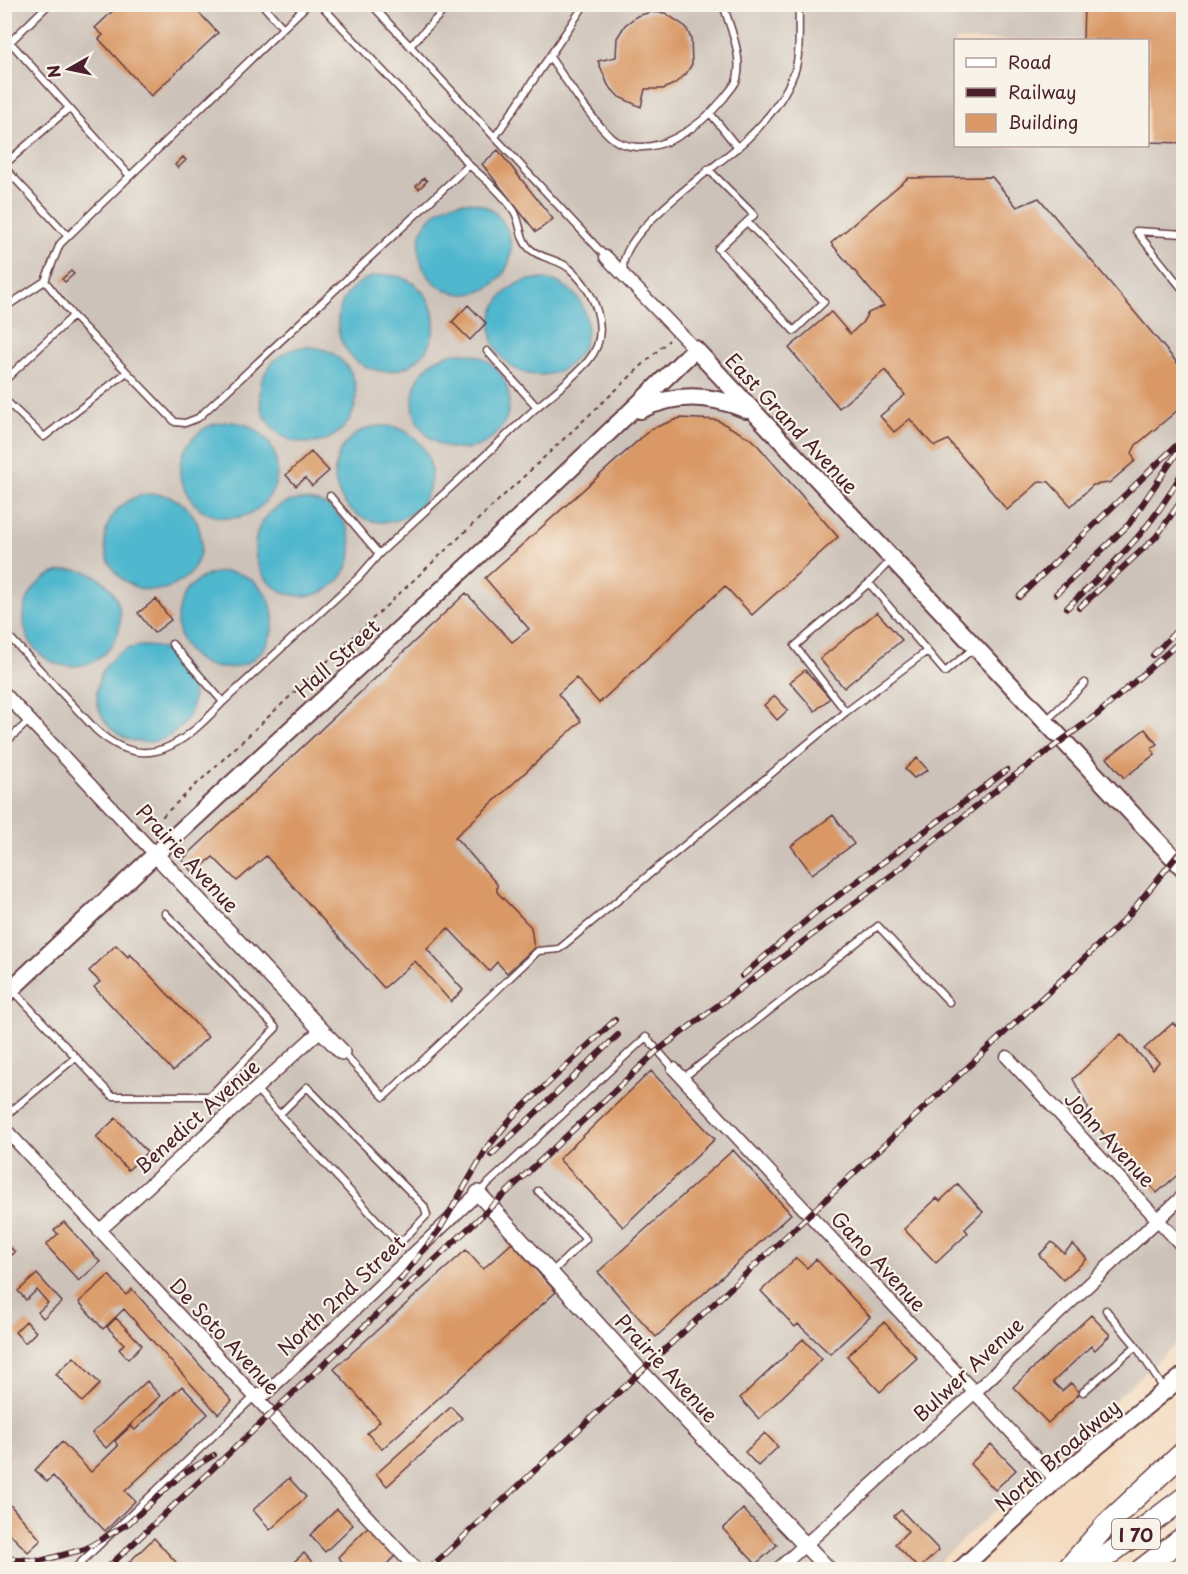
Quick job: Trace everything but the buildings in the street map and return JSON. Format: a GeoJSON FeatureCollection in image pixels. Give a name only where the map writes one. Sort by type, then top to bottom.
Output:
{"type":"FeatureCollection","features":[{"type":"Feature","properties":{"kind":"highway"},"geometry":{"type":"LineString","coordinates":[[1066,1569],[1107,1524],[1184,1452]]}},
{"type":"Feature","properties":{"kind":"highway","name":"I 70"},"geometry":{"type":"LineString","coordinates":[[1088,1569],[1184,1498]]}},
{"type":"Feature","properties":{"kind":"highway"},"geometry":{"type":"LineString","coordinates":[[1141,1569],[1184,1538]]}},
{"type":"Feature","properties":{"kind":"main road","name":"East Grand Avenue"},"geometry":{"type":"LineString","coordinates":[[695,349],[1184,869]]}},
{"type":"Feature","properties":{"kind":"main road","name":"Hall Street"},"geometry":{"type":"LineString","coordinates":[[8,992],[628,416],[695,349]]}},
{"type":"Feature","properties":{"kind":"main road"},"geometry":{"type":"LineString","coordinates":[[628,416],[667,398],[684,396],[717,399],[752,412]]}},
{"type":"Feature","properties":{"kind":"main road","name":"North Broadway"},"geometry":{"type":"LineString","coordinates":[[960,1569],[1056,1480],[1184,1375]]}},
{"type":"Feature","properties":{"kind":"street","name":"East Grand Avenue"},"geometry":{"type":"LineString","coordinates":[[606,257],[695,349]]}},
{"type":"Feature","properties":{"kind":"street","name":"Prairie Avenue"},"geometry":{"type":"LineString","coordinates":[[4,693],[342,1052]]}},
{"type":"Feature","properties":{"kind":"street","name":"Benedict Avenue"},"geometry":{"type":"LineString","coordinates":[[99,1231],[322,1029]]}},
{"type":"Feature","properties":{"kind":"street","name":"John Avenue"},"geometry":{"type":"LineString","coordinates":[[1007,1057],[1184,1248]]}},
{"type":"Feature","properties":{"kind":"street","name":"Gano Avenue"},"geometry":{"type":"LineString","coordinates":[[674,1069],[1056,1480]]}},
{"type":"Feature","properties":{"kind":"street","name":"De Soto Avenue"},"geometry":{"type":"LineString","coordinates":[[4,1128],[417,1569]]}},
{"type":"Feature","properties":{"kind":"street","name":"Prairie Avenue"},"geometry":{"type":"LineString","coordinates":[[478,1193],[550,1273],[829,1569]]}},
{"type":"Feature","properties":{"kind":"street","name":"North 2nd Street"},"geometry":{"type":"LineString","coordinates":[[255,1396],[266,1393],[478,1193]]}},
{"type":"Feature","properties":{"kind":"street","name":"Bulwer Avenue"},"geometry":{"type":"LineString","coordinates":[[777,1569],[974,1393],[1184,1195]]}},
{"type":"Feature","properties":{"kind":"lane"},"geometry":{"type":"LineString","coordinates":[[50,4],[6,42],[130,176]]}},
{"type":"Feature","properties":{"kind":"lane"},"geometry":{"type":"LineString","coordinates":[[262,4],[283,28]]}},
{"type":"Feature","properties":{"kind":"lane"},"geometry":{"type":"LineString","coordinates":[[4,308],[45,281],[60,244],[308,4]]}},
{"type":"Feature","properties":{"kind":"lane"},"geometry":{"type":"LineString","coordinates":[[4,631],[96,730],[112,744],[127,752],[143,753],[162,750],[178,742],[359,577],[379,554],[589,360],[596,347],[600,329],[590,293],[568,268],[553,259],[536,255],[524,243],[515,212],[320,4]]}},
{"type":"Feature","properties":{"kind":"lane","name":"East Grand Avenue"},"geometry":{"type":"LineString","coordinates":[[371,4],[606,257]]}},
{"type":"Feature","properties":{"kind":"lane"},"geometry":{"type":"LineString","coordinates":[[410,46],[450,4]]}},
{"type":"Feature","properties":{"kind":"lane"},"geometry":{"type":"LineString","coordinates":[[495,137],[585,4]]}},
{"type":"Feature","properties":{"kind":"lane"},"geometry":{"type":"LineString","coordinates":[[549,57],[584,106],[616,141],[637,147],[656,145],[686,132],[710,113],[736,82],[740,62],[723,4]]}},
{"type":"Feature","properties":{"kind":"lane"},"geometry":{"type":"LineString","coordinates":[[626,277],[621,261],[626,248],[646,225],[708,170],[738,148],[776,107],[795,71],[799,4]]}},
{"type":"Feature","properties":{"kind":"lane"},"geometry":{"type":"LineString","coordinates":[[68,236],[4,166],[69,108]]}},
{"type":"Feature","properties":{"kind":"lane"},"geometry":{"type":"LineString","coordinates":[[710,113],[738,148]]}},
{"type":"Feature","properties":{"kind":"lane"},"geometry":{"type":"LineString","coordinates":[[45,281],[73,316],[175,422],[185,423],[198,418],[469,165]]}},
{"type":"Feature","properties":{"kind":"lane"},"geometry":{"type":"LineString","coordinates":[[708,170],[754,215],[718,249],[794,331],[824,302],[747,222]]}},
{"type":"Feature","properties":{"kind":"lane"},"geometry":{"type":"LineString","coordinates":[[1184,234],[1136,231],[1184,291]]}},
{"type":"Feature","properties":{"kind":"lane"},"geometry":{"type":"LineString","coordinates":[[4,381],[73,316]]}},
{"type":"Feature","properties":{"kind":"lane"},"geometry":{"type":"LineString","coordinates":[[487,351],[537,407]]}},
{"type":"Feature","properties":{"kind":"lane"},"geometry":{"type":"LineString","coordinates":[[4,399],[44,437],[127,372]]}},
{"type":"Feature","properties":{"kind":"lane"},"geometry":{"type":"LineString","coordinates":[[330,496],[379,554]]}},
{"type":"Feature","properties":{"kind":"lane"},"geometry":{"type":"LineString","coordinates":[[846,712],[795,646],[869,583],[891,559]]}},
{"type":"Feature","properties":{"kind":"lane"},"geometry":{"type":"LineString","coordinates":[[869,583],[945,672],[974,647]]}},
{"type":"Feature","properties":{"kind":"lane"},"geometry":{"type":"LineString","coordinates":[[172,645],[223,702]]}},
{"type":"Feature","properties":{"kind":"lane"},"geometry":{"type":"LineString","coordinates":[[342,1052],[384,1097],[538,951],[560,949],[846,712],[927,651]]}},
{"type":"Feature","properties":{"kind":"lane"},"geometry":{"type":"LineString","coordinates":[[1045,721],[1085,683]]}},
{"type":"Feature","properties":{"kind":"lane"},"geometry":{"type":"LineString","coordinates":[[4,744],[30,720]]}},
{"type":"Feature","properties":{"kind":"lane"},"geometry":{"type":"LineString","coordinates":[[8,992],[112,1096],[210,1096],[276,1028],[165,913]]}},
{"type":"Feature","properties":{"kind":"lane"},"geometry":{"type":"LineString","coordinates":[[683,1078],[878,926],[950,1002]]}},
{"type":"Feature","properties":{"kind":"lane"},"geometry":{"type":"LineString","coordinates":[[478,1193],[646,1036],[674,1069]]}},
{"type":"Feature","properties":{"kind":"lane"},"geometry":{"type":"LineString","coordinates":[[4,1117],[76,1058]]}},
{"type":"Feature","properties":{"kind":"lane"},"geometry":{"type":"LineString","coordinates":[[256,1089],[397,1242],[404,1239],[427,1215],[424,1206],[308,1088],[280,1114]]}},
{"type":"Feature","properties":{"kind":"lane"},"geometry":{"type":"LineString","coordinates":[[538,1191],[586,1239],[550,1273]]}},
{"type":"Feature","properties":{"kind":"lane"},"geometry":{"type":"LineString","coordinates":[[1106,1310],[1136,1346],[1165,1390]]}},
{"type":"Feature","properties":{"kind":"lane"},"geometry":{"type":"LineString","coordinates":[[1083,1392],[1136,1346]]}},
{"type":"Feature","properties":{"kind":"lane","name":"North 2nd Street"},"geometry":{"type":"LineString","coordinates":[[73,1569],[255,1396]]}},
{"type":"Feature","properties":{"kind":"path"},"geometry":{"type":"LineString","coordinates":[[158,821],[663,345]]}},
{"type":"Feature","properties":{"kind":"shaded area"},"geometry":{"type":"Polygon","coordinates":[[[5,5],[1183,5],[1183,1337],[931,1569],[5,1570],[5,5]]]}},
{"type":"Feature","properties":{"kind":"water"},"geometry":{"type":"Polygon","coordinates":[[[465,202],[483,205],[498,215],[508,230],[511,248],[508,266],[498,281],[483,291],[465,294],[447,291],[432,281],[422,266],[419,248],[422,230],[432,215],[447,205],[465,202]]]}},
{"type":"Feature","properties":{"kind":"water"},"geometry":{"type":"Polygon","coordinates":[[[386,275],[404,279],[420,289],[430,305],[434,323],[430,341],[420,357],[404,367],[386,371],[368,367],[352,357],[342,341],[338,323],[342,305],[352,289],[368,279],[386,275]]]}},
{"type":"Feature","properties":{"kind":"water"},"geometry":{"type":"Polygon","coordinates":[[[539,279],[557,283],[573,293],[583,309],[587,327],[583,345],[573,361],[557,371],[539,375],[521,371],[505,361],[495,345],[491,327],[495,309],[505,293],[521,283],[539,279]]]}},
{"type":"Feature","properties":{"kind":"water"},"geometry":{"type":"Polygon","coordinates":[[[308,347],[326,351],[342,361],[352,377],[356,395],[352,413],[342,429],[326,439],[308,443],[290,439],[274,429],[264,413],[260,395],[264,377],[274,361],[290,351],[308,347]]]}},
{"type":"Feature","properties":{"kind":"water"},"geometry":{"type":"Polygon","coordinates":[[[461,353],[479,357],[495,367],[505,383],[509,401],[505,419],[495,435],[479,445],[461,449],[443,445],[427,435],[417,419],[413,401],[417,383],[427,367],[443,357],[461,353]]]}},
{"type":"Feature","properties":{"kind":"water"},"geometry":{"type":"Polygon","coordinates":[[[229,422],[247,426],[263,436],[273,452],[277,470],[273,488],[263,504],[247,514],[229,518],[211,514],[195,504],[185,488],[181,470],[185,452],[195,436],[211,426],[229,422]]]}},
{"type":"Feature","properties":{"kind":"water"},"geometry":{"type":"Polygon","coordinates":[[[383,426],[401,430],[417,440],[427,456],[431,474],[427,492],[417,508],[401,518],[383,522],[365,518],[349,508],[339,492],[335,474],[339,456],[349,440],[365,430],[383,426]]]}},
{"type":"Feature","properties":{"kind":"water"},"geometry":{"type":"Polygon","coordinates":[[[153,494],[171,498],[187,508],[197,524],[201,542],[197,560],[187,576],[171,586],[153,590],[135,586],[119,576],[109,560],[105,542],[109,524],[119,508],[135,498],[153,494]]]}},
{"type":"Feature","properties":{"kind":"water"},"geometry":{"type":"Polygon","coordinates":[[[303,500],[321,504],[337,514],[347,530],[351,548],[347,566],[337,582],[321,592],[303,596],[285,592],[269,582],[259,566],[255,548],[259,530],[269,514],[285,504],[303,500]]]}},
{"type":"Feature","properties":{"kind":"water"},"geometry":{"type":"Polygon","coordinates":[[[72,570],[90,574],[106,584],[116,600],[120,618],[116,636],[106,652],[90,662],[72,666],[54,662],[38,652],[28,636],[24,618],[28,600],[38,584],[54,574],[72,570]]]}},
{"type":"Feature","properties":{"kind":"water"},"geometry":{"type":"Polygon","coordinates":[[[225,572],[243,576],[259,586],[269,602],[273,620],[269,638],[259,654],[243,664],[225,668],[207,664],[191,654],[181,638],[177,620],[181,602],[191,586],[207,576],[225,572]]]}},
{"type":"Feature","properties":{"kind":"water"},"geometry":{"type":"Polygon","coordinates":[[[145,646],[163,650],[179,660],[189,676],[193,694],[189,712],[179,728],[163,738],[145,742],[127,738],[111,728],[101,712],[97,694],[101,676],[111,660],[127,650],[145,646]]]}},
{"type":"Feature","properties":{"kind":"railway"},"geometry":{"type":"LineString","coordinates":[[1019,597],[1184,438]]}},
{"type":"Feature","properties":{"kind":"railway"},"geometry":{"type":"LineString","coordinates":[[1056,594],[1129,524],[1177,453]]}},
{"type":"Feature","properties":{"kind":"railway"},"geometry":{"type":"LineString","coordinates":[[1067,608],[1132,544],[1160,509],[1184,468]]}},
{"type":"Feature","properties":{"kind":"railway"},"geometry":{"type":"LineString","coordinates":[[1079,608],[1156,537],[1184,497]]}},
{"type":"Feature","properties":{"kind":"railway"},"geometry":{"type":"LineString","coordinates":[[1153,655],[1184,623]]}},
{"type":"Feature","properties":{"kind":"railway"},"geometry":{"type":"LineString","coordinates":[[105,1570],[657,1051],[892,875],[1002,785],[1099,713],[1184,638]]}},
{"type":"Feature","properties":{"kind":"railway"},"geometry":{"type":"LineString","coordinates":[[742,976],[816,912],[1007,770]]}},
{"type":"Feature","properties":{"kind":"railway"},"geometry":{"type":"LineString","coordinates":[[428,1570],[1087,956],[1127,917],[1184,847]]}},
{"type":"Feature","properties":{"kind":"railway"},"geometry":{"type":"LineString","coordinates":[[400,1280],[440,1229],[487,1148],[513,1116],[615,1020]]}},
{"type":"Feature","properties":{"kind":"railway"},"geometry":{"type":"LineString","coordinates":[[491,1155],[618,1035]]}},
{"type":"Feature","properties":{"kind":"railway"},"geometry":{"type":"LineString","coordinates":[[4,1558],[40,1561],[85,1549],[129,1523],[181,1475],[214,1455]]}}]}
